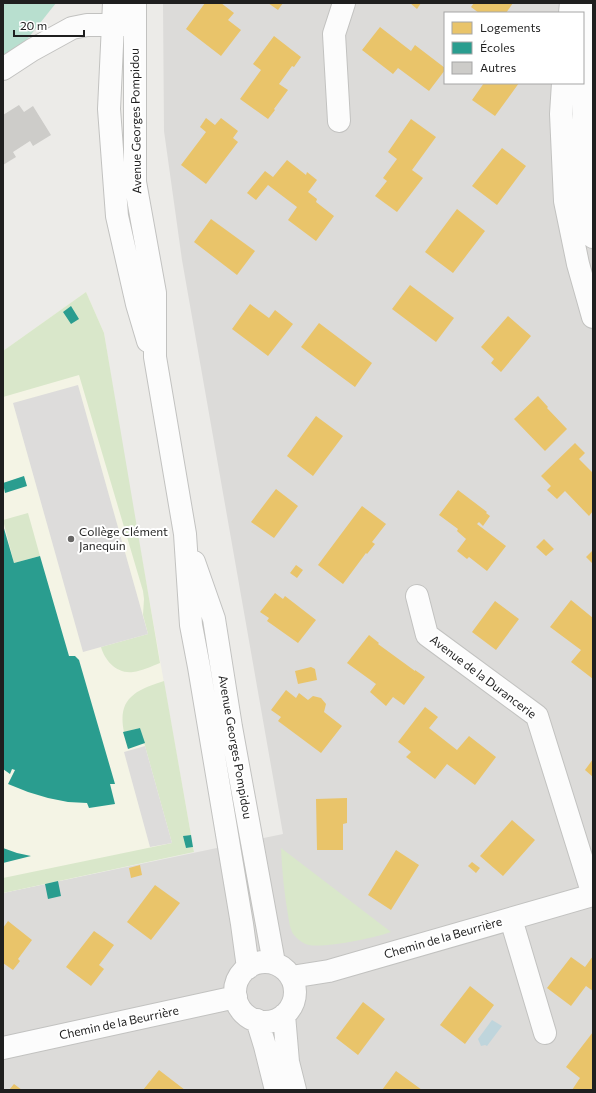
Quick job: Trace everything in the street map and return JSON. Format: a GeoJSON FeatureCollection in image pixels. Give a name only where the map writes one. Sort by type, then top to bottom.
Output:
{"type":"FeatureCollection","features":[{"type":"Feature","properties":{"kind":"street","name":"Avenue Georges Pompidou"},"geometry":{"type":"LineString","coordinates":[[114,3],[124,25]]}},
{"type":"Feature","properties":{"kind":"street","name":"Avenue Georges Pompidou"},"geometry":{"type":"LineString","coordinates":[[135,3],[124,25],[109,109],[117,216],[137,304],[154,357],[185,534],[190,625],[199,667],[248,968]]}},
{"type":"Feature","properties":{"kind":"street"},"geometry":{"type":"LineString","coordinates":[[339,121],[334,34],[344,3]]}},
{"type":"Feature","properties":{"kind":"street"},"geometry":{"type":"LineString","coordinates":[[590,3],[588,114],[582,132],[587,208],[593,237]]}},
{"type":"Feature","properties":{"kind":"street"},"geometry":{"type":"LineString","coordinates":[[3,69],[32,50],[72,28],[87,25],[124,25]]}},
{"type":"Feature","properties":{"kind":"street"},"geometry":{"type":"LineString","coordinates":[[564,84],[560,114],[565,201],[578,264],[593,317]]}},
{"type":"Feature","properties":{"kind":"street"},"geometry":{"type":"LineString","coordinates":[[560,114],[588,114]]}},
{"type":"Feature","properties":{"kind":"street","name":"Avenue Georges Pompidou"},"geometry":{"type":"LineString","coordinates":[[185,534],[214,619],[232,735],[274,963]]}},
{"type":"Feature","properties":{"kind":"street","name":"Avenue de la Durancerie"},"geometry":{"type":"LineString","coordinates":[[418,596],[427,635],[538,716],[593,895]]}},
{"type":"Feature","properties":{"kind":"street","name":"Chemin de la Beurrière"},"geometry":{"type":"LineString","coordinates":[[291,977],[329,970],[593,895]]}},
{"type":"Feature","properties":{"kind":"street"},"geometry":{"type":"LineString","coordinates":[[511,919],[545,1033]]}},
{"type":"Feature","properties":{"kind":"street"},"geometry":{"type":"LineString","coordinates":[[256,963],[274,963],[281,966],[291,977],[295,990],[292,1004],[284,1015],[276,1020],[257,1020],[243,1012],[238,1005],[236,986],[240,976],[256,963]]}},
{"type":"Feature","properties":{"kind":"street","name":"Chemin de la Beurrière"},"geometry":{"type":"LineString","coordinates":[[3,1048],[236,997]]}},
{"type":"Feature","properties":{"kind":"street"},"geometry":{"type":"LineString","coordinates":[[284,1015],[288,1062],[295,1090]]}},
{"type":"Feature","properties":{"kind":"street"},"geometry":{"type":"LineString","coordinates":[[257,1020],[276,1090]]}},
{"type":"Feature","properties":{"kind":"shaded area"},"geometry":{"type":"Polygon","coordinates":[[[163,3],[593,3],[593,1090],[3,1090],[3,893],[283,834],[182,260],[164,131],[163,3]]]}},
{"type":"Feature","properties":{"kind":"shaded area","name":"Collège Clément Janequin"},"geometry":{"type":"Polygon","coordinates":[[[86,292],[104,333],[127,474],[194,852],[3,893],[3,351],[86,292]]]}},
{"type":"Feature","properties":{"kind":"shaded area"},"geometry":{"type":"Polygon","coordinates":[[[78,385],[148,634],[83,652],[13,403],[78,385]]]}},
{"type":"Feature","properties":{"kind":"shaded area"},"geometry":{"type":"Polygon","coordinates":[[[145,746],[172,843],[150,847],[124,752],[145,746]]]}},
{"type":"Feature","properties":{"kind":"green space"},"geometry":{"type":"Polygon","coordinates":[[[3,3],[56,3],[25,42],[3,60],[3,3]]]}},
{"type":"Feature","properties":{"kind":"green space"},"geometry":{"type":"Polygon","coordinates":[[[86,292],[104,333],[160,663],[143,670],[133,672],[122,671],[112,666],[105,657],[101,647],[148,634],[143,615],[143,591],[79,375],[3,397],[3,351],[86,292]]]}},
{"type":"Feature","properties":{"kind":"green space"},"geometry":{"type":"Polygon","coordinates":[[[28,513],[40,556],[14,563],[3,520],[28,513]]]}},
{"type":"Feature","properties":{"kind":"green space"},"geometry":{"type":"Polygon","coordinates":[[[164,681],[191,835],[184,836],[186,848],[193,847],[194,852],[3,893],[3,878],[172,843],[140,728],[124,732],[123,721],[123,711],[130,698],[145,688],[164,681]]]}},
{"type":"Feature","properties":{"kind":"green space"},"geometry":{"type":"Polygon","coordinates":[[[281,848],[391,932],[362,940],[316,946],[305,944],[299,940],[293,933],[289,923],[284,890],[281,848]]]}},
{"type":"Feature","properties":{"kind":"water"},"geometry":{"type":"Polygon","coordinates":[[[492,1020],[502,1026],[487,1046],[481,1046],[478,1039],[492,1020]]]}},
{"type":"Feature","properties":{"kind":"building: Logements"},"geometry":{"type":"Polygon","coordinates":[[[205,3],[221,3],[234,13],[228,20],[241,30],[221,56],[186,29],[205,3]]]}},
{"type":"Feature","properties":{"kind":"building: Logements"},"geometry":{"type":"Polygon","coordinates":[[[268,3],[283,3],[278,10],[268,3]]]}},
{"type":"Feature","properties":{"kind":"building: Logements"},"geometry":{"type":"Polygon","coordinates":[[[410,3],[421,3],[417,9],[410,3]]]}},
{"type":"Feature","properties":{"kind":"building: Logements"},"geometry":{"type":"Polygon","coordinates":[[[474,3],[513,3],[507,12],[478,12],[471,7],[474,3]]]}},
{"type":"Feature","properties":{"kind":"building: Logements"},"geometry":{"type":"Polygon","coordinates":[[[380,27],[411,51],[415,45],[444,67],[444,71],[429,91],[398,68],[393,74],[362,50],[380,27]]]}},
{"type":"Feature","properties":{"kind":"building: Logements"},"geometry":{"type":"Polygon","coordinates":[[[274,36],[301,57],[294,67],[292,66],[279,84],[288,90],[268,119],[240,99],[261,70],[253,64],[274,36]]]}},
{"type":"Feature","properties":{"kind":"building: Logements"},"geometry":{"type":"Polygon","coordinates":[[[483,84],[518,84],[495,116],[472,100],[483,84]]]}},
{"type":"Feature","properties":{"kind":"building: Logements"},"geometry":{"type":"Polygon","coordinates":[[[206,118],[215,125],[221,118],[238,131],[233,138],[238,142],[206,184],[181,165],[206,132],[200,127],[206,118]]]}},
{"type":"Feature","properties":{"kind":"building: Logements"},"geometry":{"type":"Polygon","coordinates":[[[411,119],[436,137],[412,170],[423,178],[397,212],[375,196],[387,181],[383,178],[397,159],[388,152],[411,119]]]}},
{"type":"Feature","properties":{"kind":"building: Logements"},"geometry":{"type":"Polygon","coordinates":[[[502,148],[526,166],[497,205],[472,186],[502,148]]]}},
{"type":"Feature","properties":{"kind":"building: Logements"},"geometry":{"type":"Polygon","coordinates":[[[287,160],[306,175],[307,172],[317,180],[308,192],[317,199],[316,202],[334,216],[316,241],[288,220],[297,207],[268,185],[256,200],[247,193],[265,171],[273,177],[287,160]]]}},
{"type":"Feature","properties":{"kind":"building: Logements"},"geometry":{"type":"Polygon","coordinates":[[[457,209],[485,231],[453,273],[425,252],[457,209]]]}},
{"type":"Feature","properties":{"kind":"building: Logements"},"geometry":{"type":"Polygon","coordinates":[[[211,219],[255,251],[237,275],[194,242],[211,219]]]}},
{"type":"Feature","properties":{"kind":"building: Logements"},"geometry":{"type":"Polygon","coordinates":[[[410,285],[454,318],[436,342],[392,309],[410,285]]]}},
{"type":"Feature","properties":{"kind":"building: Logements"},"geometry":{"type":"Polygon","coordinates":[[[250,304],[269,318],[275,310],[293,324],[268,356],[232,329],[250,304]]]}},
{"type":"Feature","properties":{"kind":"building: Logements"},"geometry":{"type":"Polygon","coordinates":[[[508,316],[531,336],[501,372],[491,363],[494,359],[481,347],[508,316]]]}},
{"type":"Feature","properties":{"kind":"building: Logements"},"geometry":{"type":"Polygon","coordinates":[[[319,323],[372,363],[355,387],[301,347],[319,323]]]}},
{"type":"Feature","properties":{"kind":"building: Logements"},"geometry":{"type":"Polygon","coordinates":[[[538,396],[567,429],[545,451],[514,419],[538,396]]]}},
{"type":"Feature","properties":{"kind":"building: Logements"},"geometry":{"type":"Polygon","coordinates":[[[316,416],[343,436],[313,476],[287,456],[316,416]]]}},
{"type":"Feature","properties":{"kind":"building: Logements"},"geometry":{"type":"Polygon","coordinates":[[[575,443],[585,453],[579,459],[593,473],[593,511],[589,516],[565,491],[557,499],[547,490],[551,486],[541,476],[575,443]]]}},
{"type":"Feature","properties":{"kind":"building: Logements"},"geometry":{"type":"Polygon","coordinates":[[[276,489],[298,506],[274,538],[251,522],[276,489]]]}},
{"type":"Feature","properties":{"kind":"building: Logements"},"geometry":{"type":"Polygon","coordinates":[[[458,490],[487,512],[486,513],[490,516],[483,526],[479,522],[477,524],[506,546],[487,571],[469,557],[467,559],[457,551],[466,539],[457,531],[458,529],[439,515],[458,490]]]}},
{"type":"Feature","properties":{"kind":"building: Logements"},"geometry":{"type":"Polygon","coordinates":[[[362,506],[386,524],[372,542],[375,544],[367,554],[366,553],[343,584],[318,565],[362,506]]]}},
{"type":"Feature","properties":{"kind":"building: Logements"},"geometry":{"type":"Polygon","coordinates":[[[544,539],[554,549],[546,556],[536,547],[544,539]]]}},
{"type":"Feature","properties":{"kind":"building: Logements"},"geometry":{"type":"Polygon","coordinates":[[[593,550],[593,564],[586,557],[593,550]]]}},
{"type":"Feature","properties":{"kind":"building: Logements"},"geometry":{"type":"Polygon","coordinates":[[[296,565],[303,570],[297,578],[290,573],[296,565]]]}},
{"type":"Feature","properties":{"kind":"building: Logements"},"geometry":{"type":"Polygon","coordinates":[[[275,593],[283,599],[285,596],[316,620],[298,643],[267,621],[269,618],[260,612],[275,593]]]}},
{"type":"Feature","properties":{"kind":"building: Logements"},"geometry":{"type":"Polygon","coordinates":[[[571,600],[593,618],[593,679],[571,662],[581,650],[550,627],[571,600]]]}},
{"type":"Feature","properties":{"kind":"building: Logements"},"geometry":{"type":"Polygon","coordinates":[[[495,601],[519,619],[496,650],[472,632],[495,601]]]}},
{"type":"Feature","properties":{"kind":"building: Logements"},"geometry":{"type":"Polygon","coordinates":[[[369,635],[379,643],[378,644],[425,677],[404,705],[393,697],[386,706],[370,692],[376,684],[347,663],[369,635]]]}},
{"type":"Feature","properties":{"kind":"building: Logements"},"geometry":{"type":"Polygon","coordinates":[[[311,667],[315,669],[317,680],[298,684],[295,671],[311,667]]]}},
{"type":"Feature","properties":{"kind":"building: Logements"},"geometry":{"type":"Polygon","coordinates":[[[286,690],[296,698],[299,693],[308,700],[313,696],[321,698],[326,704],[324,712],[342,726],[321,753],[278,721],[281,717],[271,710],[286,690]]]}},
{"type":"Feature","properties":{"kind":"building: Logements"},"geometry":{"type":"Polygon","coordinates":[[[425,707],[438,717],[429,728],[457,750],[469,736],[496,757],[475,785],[447,764],[435,779],[406,757],[411,752],[398,742],[425,707]]]}},
{"type":"Feature","properties":{"kind":"building: Logements"},"geometry":{"type":"Polygon","coordinates":[[[593,759],[593,777],[585,770],[593,759]]]}},
{"type":"Feature","properties":{"kind":"building: Logements"},"geometry":{"type":"Polygon","coordinates":[[[347,798],[347,823],[343,824],[343,850],[317,850],[316,799],[347,798]]]}},
{"type":"Feature","properties":{"kind":"building: Logements"},"geometry":{"type":"Polygon","coordinates":[[[512,820],[535,840],[503,876],[480,856],[512,820]]]}},
{"type":"Feature","properties":{"kind":"building: Logements"},"geometry":{"type":"Polygon","coordinates":[[[396,850],[419,865],[391,910],[368,895],[396,850]]]}},
{"type":"Feature","properties":{"kind":"building: Logements"},"geometry":{"type":"Polygon","coordinates":[[[472,862],[480,868],[476,873],[468,866],[472,862]]]}},
{"type":"Feature","properties":{"kind":"building: Logements"},"geometry":{"type":"Polygon","coordinates":[[[140,865],[142,875],[131,878],[129,868],[140,865]]]}},
{"type":"Feature","properties":{"kind":"building: Logements"},"geometry":{"type":"Polygon","coordinates":[[[155,885],[180,903],[151,940],[127,922],[155,885]]]}},
{"type":"Feature","properties":{"kind":"building: Logements"},"geometry":{"type":"Polygon","coordinates":[[[8,921],[32,940],[18,959],[20,961],[13,970],[3,963],[3,928],[8,921]]]}},
{"type":"Feature","properties":{"kind":"building: Logements"},"geometry":{"type":"Polygon","coordinates":[[[94,931],[114,945],[99,965],[104,969],[91,986],[66,967],[94,931]]]}},
{"type":"Feature","properties":{"kind":"building: Logements"},"geometry":{"type":"Polygon","coordinates":[[[593,956],[593,991],[586,986],[571,1006],[547,988],[571,957],[585,967],[593,956]]]}},
{"type":"Feature","properties":{"kind":"building: Logements"},"geometry":{"type":"Polygon","coordinates":[[[470,986],[494,1005],[465,1044],[440,1025],[470,986]]]}},
{"type":"Feature","properties":{"kind":"building: Logements"},"geometry":{"type":"Polygon","coordinates":[[[363,1002],[385,1019],[358,1055],[336,1038],[363,1002]]]}},
{"type":"Feature","properties":{"kind":"building: Logements"},"geometry":{"type":"Polygon","coordinates":[[[593,1032],[593,1090],[572,1090],[580,1078],[566,1067],[593,1032]]]}},
{"type":"Feature","properties":{"kind":"building: Logements"},"geometry":{"type":"Polygon","coordinates":[[[159,1070],[185,1090],[143,1090],[159,1070]]]}},
{"type":"Feature","properties":{"kind":"building: Logements"},"geometry":{"type":"Polygon","coordinates":[[[396,1071],[422,1090],[382,1090],[396,1071]]]}},
{"type":"Feature","properties":{"kind":"building: Logements"},"geometry":{"type":"Polygon","coordinates":[[[14,1084],[22,1090],[9,1090],[14,1084]]]}},
{"type":"Feature","properties":{"kind":"building: Écoles"},"geometry":{"type":"Polygon","coordinates":[[[71,306],[79,319],[71,324],[63,312],[71,306]]]}},
{"type":"Feature","properties":{"kind":"building: Écoles"},"geometry":{"type":"Polygon","coordinates":[[[24,476],[27,486],[5,493],[3,483],[24,476]]]}},
{"type":"Feature","properties":{"kind":"building: Écoles"},"geometry":{"type":"Polygon","coordinates":[[[3,525],[14,563],[40,556],[69,656],[75,656],[79,660],[115,784],[110,784],[115,804],[89,808],[87,803],[68,802],[48,798],[8,784],[15,770],[12,769],[10,774],[3,769],[3,525]]]}},
{"type":"Feature","properties":{"kind":"building: Écoles"},"geometry":{"type":"Polygon","coordinates":[[[140,728],[145,743],[128,749],[123,732],[140,728]]]}},
{"type":"Feature","properties":{"kind":"building: Écoles"},"geometry":{"type":"Polygon","coordinates":[[[191,835],[193,847],[186,848],[183,836],[191,835]]]}},
{"type":"Feature","properties":{"kind":"building: Écoles"},"geometry":{"type":"Polygon","coordinates":[[[3,848],[17,853],[31,856],[3,863],[3,848]]]}},
{"type":"Feature","properties":{"kind":"building: Écoles"},"geometry":{"type":"Polygon","coordinates":[[[58,881],[61,896],[48,899],[45,884],[58,881]]]}},
{"type":"Feature","properties":{"kind":"building: Autres"},"geometry":{"type":"Polygon","coordinates":[[[19,105],[24,112],[33,106],[51,135],[33,146],[30,141],[13,152],[16,157],[3,165],[3,115],[19,105]]]}},
{"type":"Feature","properties":{"kind":"place","name":"Collège Clément Janequin"},"geometry":{"type":"Point","coordinates":[71,539]}}]}
